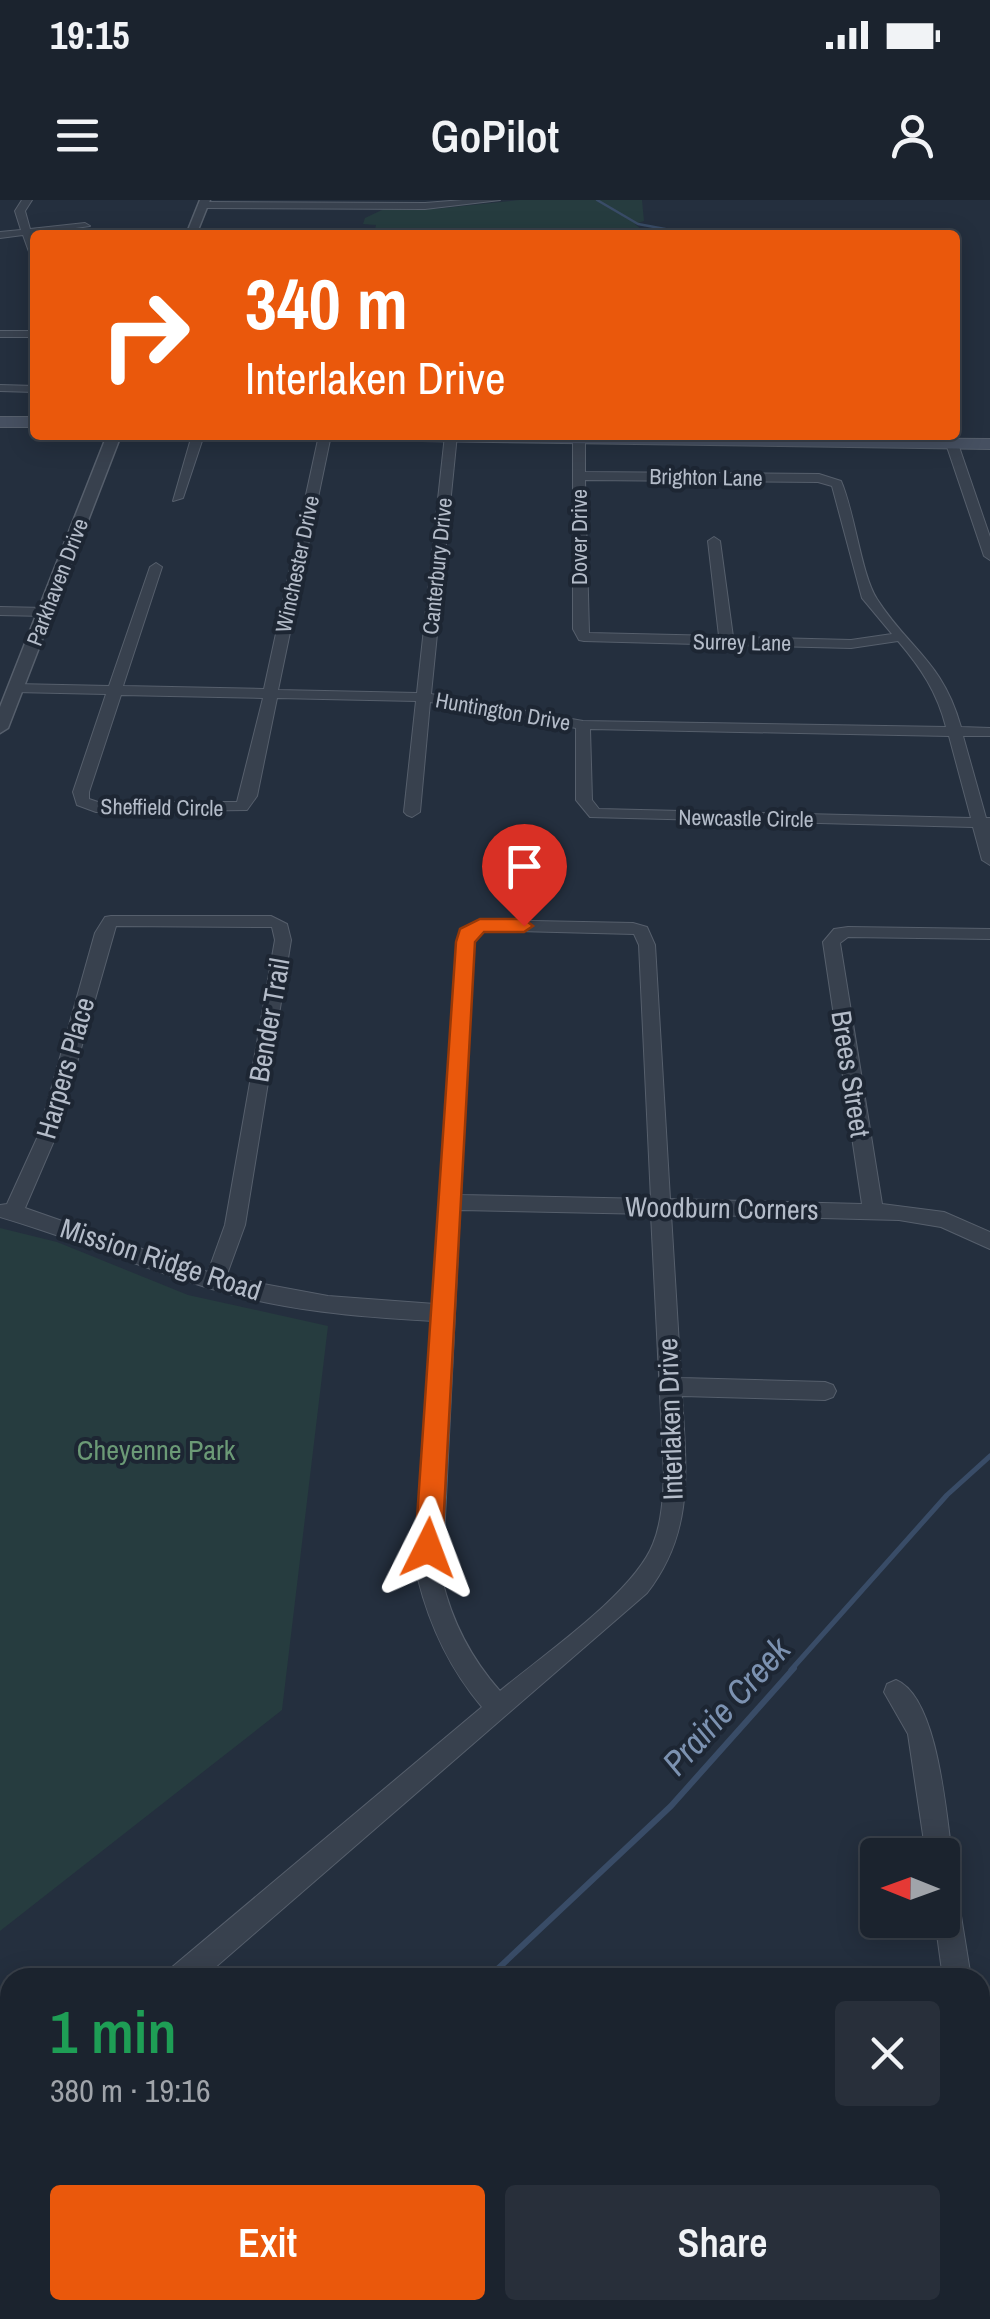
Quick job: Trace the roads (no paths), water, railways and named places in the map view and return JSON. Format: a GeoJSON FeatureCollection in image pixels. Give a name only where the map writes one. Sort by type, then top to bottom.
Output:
{"type":"FeatureCollection","features":[{"type":"Feature","properties":{"kind":"main road"},"geometry":{"type":"LineString","coordinates":[[0,422],[30,422]]}},
{"type":"Feature","properties":{"kind":"main road"},"geometry":{"type":"LineString","coordinates":[[0,430],[30,431]]}},
{"type":"Feature","properties":{"kind":"main road"},"geometry":{"type":"LineString","coordinates":[[960,437],[990,435]]}},
{"type":"Feature","properties":{"kind":"main road"},"geometry":{"type":"LineString","coordinates":[[960,439],[990,444]]}},
{"type":"Feature","properties":{"kind":"street"},"geometry":{"type":"LineString","coordinates":[[26,200],[20,211],[30,242]]}},
{"type":"Feature","properties":{"kind":"street"},"geometry":{"type":"LineString","coordinates":[[193,230],[204,202],[425,206],[495,200]]}},
{"type":"Feature","properties":{"kind":"street"},"geometry":{"type":"LineString","coordinates":[[46,230],[84,226]]}},
{"type":"Feature","properties":{"kind":"street"},"geometry":{"type":"LineString","coordinates":[[0,235],[30,232]]}},
{"type":"Feature","properties":{"kind":"street"},"geometry":{"type":"LineString","coordinates":[[0,334],[29,334]]}},
{"type":"Feature","properties":{"kind":"street"},"geometry":{"type":"LineString","coordinates":[[0,388],[30,388]]}},
{"type":"Feature","properties":{"kind":"street","name":"Parkhaven Drive"},"geometry":{"type":"LineString","coordinates":[[0,728],[112,440]]}},
{"type":"Feature","properties":{"kind":"street"},"geometry":{"type":"LineString","coordinates":[[177,498],[196,440]]}},
{"type":"Feature","properties":{"kind":"street","name":"Winchester Drive"},"geometry":{"type":"LineString","coordinates":[[270,692],[324,440]]}},
{"type":"Feature","properties":{"kind":"street","name":"Canterbury Drive"},"geometry":{"type":"LineString","coordinates":[[412,812],[451,440]]}},
{"type":"Feature","properties":{"kind":"street","name":"Dover Drive"},"geometry":{"type":"LineString","coordinates":[[579,440],[580,629],[584,637]]}},
{"type":"Feature","properties":{"kind":"street"},"geometry":{"type":"LineString","coordinates":[[953,440],[990,556]]}},
{"type":"Feature","properties":{"kind":"street","name":"Brighton Lane"},"geometry":{"type":"LineString","coordinates":[[579,476],[833,480],[840,489],[868,598],[900,637]]}},
{"type":"Feature","properties":{"kind":"street"},"geometry":{"type":"LineString","coordinates":[[714,541],[727,642]]}},
{"type":"Feature","properties":{"kind":"street"},"geometry":{"type":"LineString","coordinates":[[115,690],[156,567]]}},
{"type":"Feature","properties":{"kind":"street"},"geometry":{"type":"LineString","coordinates":[[0,611],[46,612]]}},
{"type":"Feature","properties":{"kind":"street","name":"Surrey Lane"},"geometry":{"type":"LineString","coordinates":[[584,637],[864,644],[900,637]]}},
{"type":"Feature","properties":{"kind":"street"},"geometry":{"type":"LineString","coordinates":[[900,637],[940,686],[985,823],[990,860]]}},
{"type":"Feature","properties":{"kind":"street","name":"Huntington Drive"},"geometry":{"type":"LineString","coordinates":[[16,688],[424,697],[584,725],[990,732]]}},
{"type":"Feature","properties":{"kind":"street","name":"Sheffield Circle"},"geometry":{"type":"LineString","coordinates":[[115,690],[80,797],[82,802],[96,807],[242,807],[249,796],[270,692]]}},
{"type":"Feature","properties":{"kind":"street","name":"Newcastle Circle"},"geometry":{"type":"LineString","coordinates":[[584,725],[584,800],[595,814],[985,823]]}},
{"type":"Feature","properties":{"kind":"street","name":"Bender Trail"},"geometry":{"type":"LineString","coordinates":[[111,921],[260,920],[279,924],[283,931],[235,1225],[214,1282]]}},
{"type":"Feature","properties":{"kind":"street","name":"Harpers Place"},"geometry":{"type":"LineString","coordinates":[[6,1212],[47,1136],[103,933],[111,921]]}},
{"type":"Feature","properties":{"kind":"street","name":"Interlaken Drive"},"geometry":{"type":"LineString","coordinates":[[192,1968],[625,1602],[650,1575],[666,1547],[675,1474],[646,938],[642,931],[623,927],[473,928],[465,942],[449,1202]]}},
{"type":"Feature","properties":{"kind":"street","name":"Brees Street"},"geometry":{"type":"LineString","coordinates":[[873,1211],[830,949],[834,936],[848,932],[990,934]]}},
{"type":"Feature","properties":{"kind":"street"},"geometry":{"type":"LineString","coordinates":[[449,1202],[430,1579],[448,1640],[469,1674],[499,1708]]}},
{"type":"Feature","properties":{"kind":"street","name":"Woodburn Corners"},"geometry":{"type":"LineString","coordinates":[[449,1202],[873,1211],[944,1220],[990,1241]]}},
{"type":"Feature","properties":{"kind":"street","name":"Mission Ridge Road"},"geometry":{"type":"LineString","coordinates":[[6,1212],[66,1226],[214,1282],[321,1304],[442,1313]]}},
{"type":"Feature","properties":{"kind":"street"},"geometry":{"type":"LineString","coordinates":[[670,1387],[825,1391]]}},
{"type":"Feature","properties":{"kind":"street"},"geometry":{"type":"LineString","coordinates":[[896,1692],[920,1730],[936,1838]]}},
{"type":"Feature","properties":{"kind":"street"},"geometry":{"type":"LineString","coordinates":[[951,1938],[955,1968]]}},
{"type":"Feature","properties":{"kind":"waterway"},"geometry":{"type":"LineString","coordinates":[[597,200],[638,224],[670,230]]}},
{"type":"Feature","properties":{"kind":"waterway","name":"Prairie Creek"},"geometry":{"type":"LineString","coordinates":[[791,1670],[947,1495],[990,1456]]}},
{"type":"Feature","properties":{"kind":"waterway","name":"Prairie Creek"},"geometry":{"type":"LineString","coordinates":[[499,1968],[671,1806],[794,1668]]}},
{"type":"Feature","properties":{"kind":"park label","name":"Cheyenne Park"},"geometry":{"type":"Point","coordinates":[156,1450]}}]}
